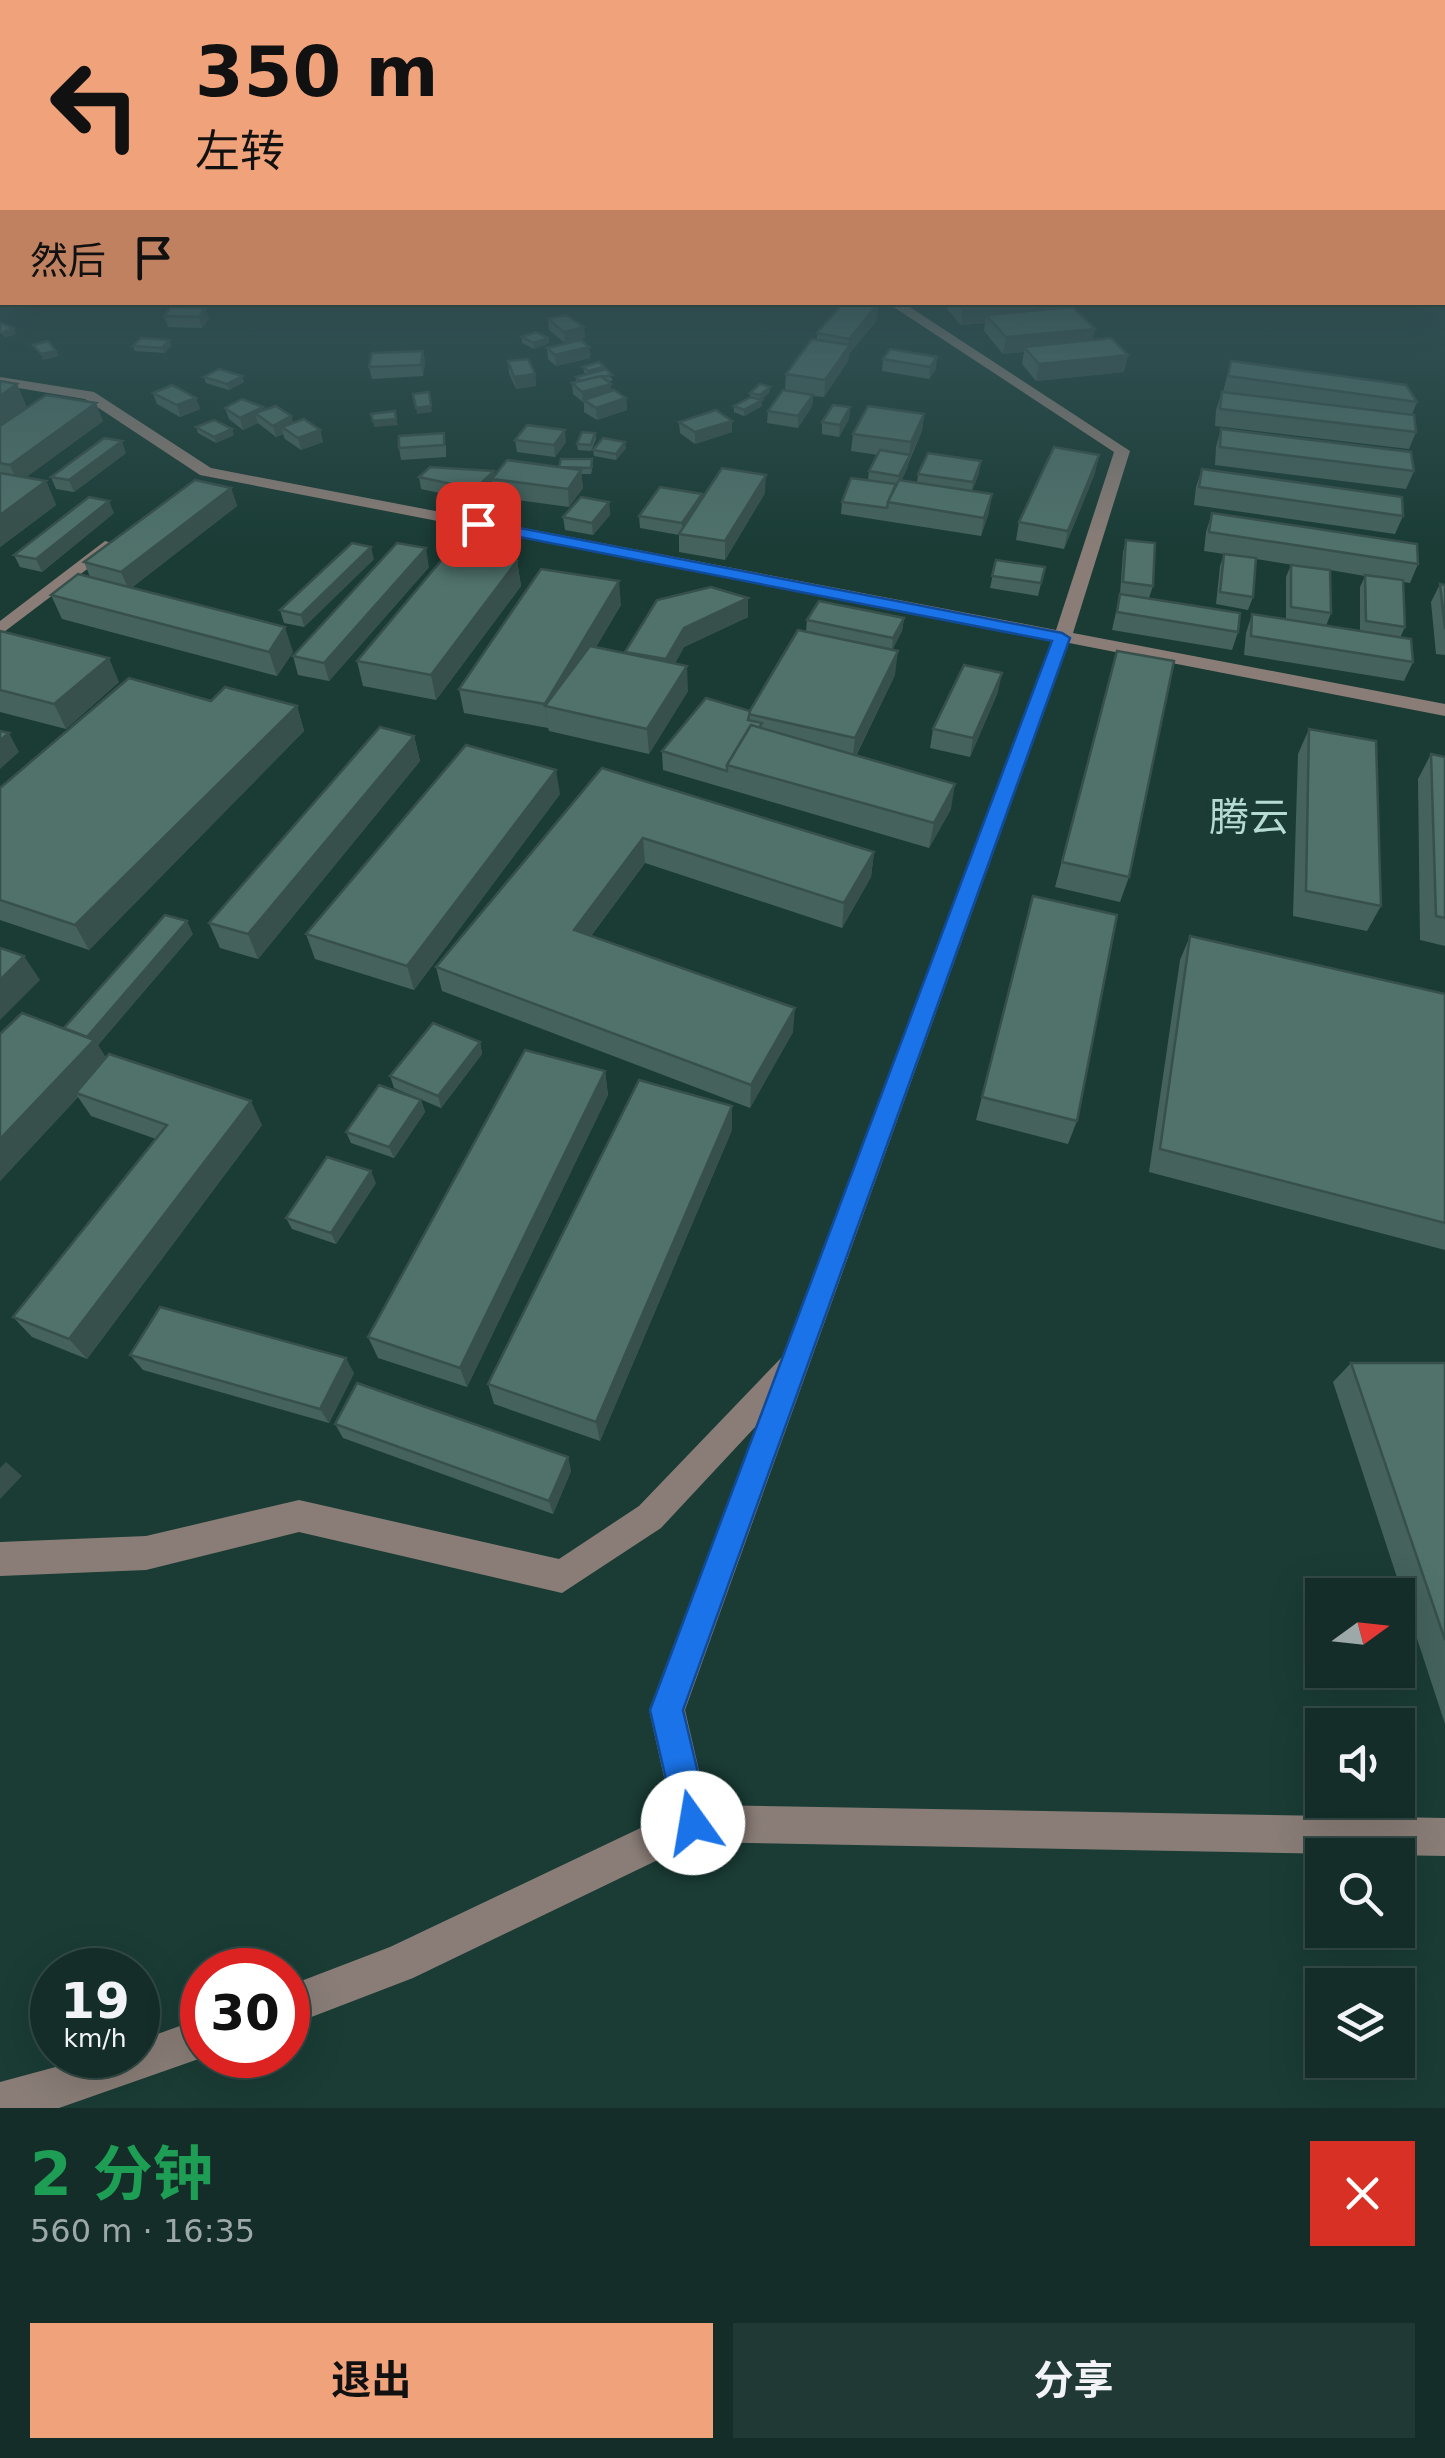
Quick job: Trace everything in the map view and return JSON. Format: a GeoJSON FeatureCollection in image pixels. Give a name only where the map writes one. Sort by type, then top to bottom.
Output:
{"type":"FeatureCollection","features":[{"type":"Feature","properties":{"kind":"street"},"geometry":{"type":"LineString","coordinates":[[693,1823],[666,1710],[1062,638],[1122,452],[968,351]]}},
{"type":"Feature","properties":{"kind":"street"},"geometry":{"type":"LineString","coordinates":[[0,381],[89,396],[206,472],[1445,710]]}},
{"type":"Feature","properties":{"kind":"street"},"geometry":{"type":"LineString","coordinates":[[190,484],[206,472]]}},
{"type":"Feature","properties":{"kind":"street"},"geometry":{"type":"LineString","coordinates":[[0,630],[127,532]]}},
{"type":"Feature","properties":{"kind":"street"},"geometry":{"type":"LineString","coordinates":[[0,1559],[146,1553],[298,1516],[562,1576],[650,1516],[798,1358]]}},
{"type":"Feature","properties":{"kind":"street"},"geometry":{"type":"LineString","coordinates":[[310,1998],[399,1964],[693,1823],[1445,1838]]}},
{"type":"Feature","properties":{"kind":"street"},"geometry":{"type":"LineString","coordinates":[[0,2104],[94,2078],[180,2046]]}},
{"type":"Feature","properties":{"kind":"building"},"geometry":{"type":"Polygon","coordinates":[[[423,351],[421,365],[369,367],[372,353],[423,351]]]}},
{"type":"Feature","properties":{"kind":"building"},"geometry":{"type":"Polygon","coordinates":[[[803,351],[845,351],[825,380],[786,374],[803,351]]]}},
{"type":"Feature","properties":{"kind":"building"},"geometry":{"type":"Polygon","coordinates":[[[888,351],[937,357],[930,367],[883,359],[888,351]]]}},
{"type":"Feature","properties":{"kind":"building"},"geometry":{"type":"Polygon","coordinates":[[[1028,351],[1124,351],[1128,355],[1039,364],[1028,351]]]}},
{"type":"Feature","properties":{"kind":"building"},"geometry":{"type":"Polygon","coordinates":[[[528,359],[535,374],[514,377],[508,361],[528,359]]]}},
{"type":"Feature","properties":{"kind":"building"},"geometry":{"type":"Polygon","coordinates":[[[1231,361],[1406,385],[1417,402],[1228,376],[1231,361]]]}},
{"type":"Feature","properties":{"kind":"building"},"geometry":{"type":"Polygon","coordinates":[[[599,362],[604,367],[588,371],[583,367],[599,362]]]}},
{"type":"Feature","properties":{"kind":"building"},"geometry":{"type":"Polygon","coordinates":[[[219,369],[242,376],[227,384],[204,377],[219,369]]]}},
{"type":"Feature","properties":{"kind":"building"},"geometry":{"type":"Polygon","coordinates":[[[606,369],[612,375],[580,381],[576,377],[606,369]]]}},
{"type":"Feature","properties":{"kind":"building"},"geometry":{"type":"Polygon","coordinates":[[[601,376],[611,384],[582,392],[572,383],[601,376]]]}},
{"type":"Feature","properties":{"kind":"building"},"geometry":{"type":"Polygon","coordinates":[[[0,381],[17,384],[0,396],[0,381]]]}},
{"type":"Feature","properties":{"kind":"building"},"geometry":{"type":"Polygon","coordinates":[[[760,384],[770,387],[760,395],[750,393],[760,384]]]}},
{"type":"Feature","properties":{"kind":"building"},"geometry":{"type":"Polygon","coordinates":[[[172,385],[196,398],[177,405],[153,393],[172,385]]]}},
{"type":"Feature","properties":{"kind":"building"},"geometry":{"type":"Polygon","coordinates":[[[614,390],[626,398],[596,408],[584,400],[614,390]]]}},
{"type":"Feature","properties":{"kind":"building"},"geometry":{"type":"Polygon","coordinates":[[[783,390],[813,395],[798,416],[768,411],[783,390]]]}},
{"type":"Feature","properties":{"kind":"building"},"geometry":{"type":"Polygon","coordinates":[[[429,392],[431,406],[416,408],[413,394],[429,392]]]}},
{"type":"Feature","properties":{"kind":"building"},"geometry":{"type":"Polygon","coordinates":[[[1222,392],[1414,415],[1416,432],[1220,409],[1222,392]]]}},
{"type":"Feature","properties":{"kind":"building"},"geometry":{"type":"Polygon","coordinates":[[[46,395],[96,403],[10,465],[0,463],[0,426],[46,395]]]}},
{"type":"Feature","properties":{"kind":"building"},"geometry":{"type":"Polygon","coordinates":[[[751,397],[762,400],[744,410],[734,406],[751,397]]]}},
{"type":"Feature","properties":{"kind":"building"},"geometry":{"type":"Polygon","coordinates":[[[242,399],[263,407],[240,418],[225,408],[242,399]]]}},
{"type":"Feature","properties":{"kind":"building"},"geometry":{"type":"Polygon","coordinates":[[[833,405],[850,407],[840,425],[822,422],[833,405]]]}},
{"type":"Feature","properties":{"kind":"building"},"geometry":{"type":"Polygon","coordinates":[[[276,406],[291,416],[273,426],[255,413],[276,406]]]}},
{"type":"Feature","properties":{"kind":"building"},"geometry":{"type":"Polygon","coordinates":[[[868,406],[924,414],[911,442],[853,434],[868,406]]]}},
{"type":"Feature","properties":{"kind":"building"},"geometry":{"type":"Polygon","coordinates":[[[716,410],[732,421],[695,432],[679,422],[716,410]]]}},
{"type":"Feature","properties":{"kind":"building"},"geometry":{"type":"Polygon","coordinates":[[[395,411],[396,419],[373,421],[371,414],[395,411]]]}},
{"type":"Feature","properties":{"kind":"building"},"geometry":{"type":"Polygon","coordinates":[[[304,419],[320,430],[298,438],[282,427],[304,419]]]}},
{"type":"Feature","properties":{"kind":"building"},"geometry":{"type":"Polygon","coordinates":[[[214,420],[232,429],[214,437],[196,427],[214,420]]]}},
{"type":"Feature","properties":{"kind":"building"},"geometry":{"type":"Polygon","coordinates":[[[527,425],[565,430],[554,445],[515,440],[527,425]]]}},
{"type":"Feature","properties":{"kind":"building"},"geometry":{"type":"Polygon","coordinates":[[[1221,429],[1411,452],[1414,471],[1220,447],[1221,429]]]}},
{"type":"Feature","properties":{"kind":"building"},"geometry":{"type":"Polygon","coordinates":[[[582,432],[595,433],[591,445],[577,444],[582,432]]]}},
{"type":"Feature","properties":{"kind":"building"},"geometry":{"type":"Polygon","coordinates":[[[444,433],[444,445],[399,448],[399,436],[444,433]]]}},
{"type":"Feature","properties":{"kind":"building"},"geometry":{"type":"Polygon","coordinates":[[[104,438],[122,441],[69,480],[51,477],[104,438]]]}},
{"type":"Feature","properties":{"kind":"building"},"geometry":{"type":"Polygon","coordinates":[[[603,438],[625,442],[616,454],[593,450],[603,438]]]}},
{"type":"Feature","properties":{"kind":"building"},"geometry":{"type":"Polygon","coordinates":[[[1054,447],[1099,455],[1068,531],[1019,522],[1054,447]]]}},
{"type":"Feature","properties":{"kind":"building"},"geometry":{"type":"Polygon","coordinates":[[[880,450],[910,455],[899,476],[869,471],[880,450]]]}},
{"type":"Feature","properties":{"kind":"building"},"geometry":{"type":"Polygon","coordinates":[[[928,453],[981,461],[973,482],[918,474],[928,453]]]}},
{"type":"Feature","properties":{"kind":"building"},"geometry":{"type":"Polygon","coordinates":[[[561,459],[592,459],[591,468],[559,467],[561,459]]]}},
{"type":"Feature","properties":{"kind":"building"},"geometry":{"type":"Polygon","coordinates":[[[507,460],[581,470],[568,489],[492,479],[507,460]]]}},
{"type":"Feature","properties":{"kind":"building"},"geometry":{"type":"Polygon","coordinates":[[[430,467],[494,471],[475,489],[419,477],[430,467]]]}},
{"type":"Feature","properties":{"kind":"building"},"geometry":{"type":"Polygon","coordinates":[[[722,468],[766,475],[725,541],[679,534],[722,468]]]}},
{"type":"Feature","properties":{"kind":"building"},"geometry":{"type":"Polygon","coordinates":[[[1202,469],[1402,497],[1403,516],[1199,487],[1202,469]]]}},
{"type":"Feature","properties":{"kind":"building"},"geometry":{"type":"Polygon","coordinates":[[[0,473],[46,481],[0,515],[0,473]]]}},
{"type":"Feature","properties":{"kind":"building"},"geometry":{"type":"Polygon","coordinates":[[[851,478],[896,484],[887,508],[842,502],[851,478]]]}},
{"type":"Feature","properties":{"kind":"building"},"geometry":{"type":"Polygon","coordinates":[[[195,480],[231,488],[121,572],[84,562],[195,480]]]}},
{"type":"Feature","properties":{"kind":"building"},"geometry":{"type":"Polygon","coordinates":[[[899,480],[992,494],[984,518],[888,502],[899,480]]]}},
{"type":"Feature","properties":{"kind":"building"},"geometry":{"type":"Polygon","coordinates":[[[660,487],[702,494],[682,523],[639,516],[660,487]]]}},
{"type":"Feature","properties":{"kind":"building"},"geometry":{"type":"Polygon","coordinates":[[[89,497],[109,501],[36,559],[14,555],[89,497]]]}},
{"type":"Feature","properties":{"kind":"building"},"geometry":{"type":"Polygon","coordinates":[[[581,497],[609,502],[592,523],[563,517],[581,497]]]}},
{"type":"Feature","properties":{"kind":"building"},"geometry":{"type":"Polygon","coordinates":[[[1212,513],[1417,544],[1418,564],[1209,532],[1212,513]]]}},
{"type":"Feature","properties":{"kind":"building"},"geometry":{"type":"Polygon","coordinates":[[[1126,540],[1155,543],[1153,586],[1123,582],[1126,540]]]}},
{"type":"Feature","properties":{"kind":"building"},"geometry":{"type":"Polygon","coordinates":[[[352,543],[371,547],[301,615],[280,610],[352,543]]]}},
{"type":"Feature","properties":{"kind":"building"},"geometry":{"type":"Polygon","coordinates":[[[397,543],[426,548],[324,663],[293,656],[397,543]]]}},
{"type":"Feature","properties":{"kind":"building"},"geometry":{"type":"Polygon","coordinates":[[[450,550],[517,561],[431,675],[357,661],[450,550]]]}},
{"type":"Feature","properties":{"kind":"building"},"geometry":{"type":"Polygon","coordinates":[[[1224,554],[1256,558],[1253,597],[1220,592],[1224,554]]]}},
{"type":"Feature","properties":{"kind":"building"},"geometry":{"type":"Polygon","coordinates":[[[996,560],[1045,567],[1041,583],[992,576],[996,560]]]}},
{"type":"Feature","properties":{"kind":"building"},"geometry":{"type":"Polygon","coordinates":[[[1291,565],[1330,570],[1331,613],[1291,607],[1291,565]]]}},
{"type":"Feature","properties":{"kind":"building"},"geometry":{"type":"Polygon","coordinates":[[[541,569],[619,581],[545,704],[459,689],[541,569]]]}},
{"type":"Feature","properties":{"kind":"building"},"geometry":{"type":"Polygon","coordinates":[[[78,574],[285,627],[269,652],[51,595],[78,574]]]}},
{"type":"Feature","properties":{"kind":"building"},"geometry":{"type":"Polygon","coordinates":[[[1365,575],[1403,580],[1405,627],[1366,621],[1365,575]]]}},
{"type":"Feature","properties":{"kind":"building"},"geometry":{"type":"Polygon","coordinates":[[[1440,584],[1445,585],[1445,629],[1440,584]]]}},
{"type":"Feature","properties":{"kind":"building"},"geometry":{"type":"Polygon","coordinates":[[[711,587],[748,598],[684,628],[666,659],[625,652],[657,600],[711,587]]]}},
{"type":"Feature","properties":{"kind":"building"},"geometry":{"type":"Polygon","coordinates":[[[1120,594],[1240,613],[1238,632],[1117,612],[1120,594]]]}},
{"type":"Feature","properties":{"kind":"building"},"geometry":{"type":"Polygon","coordinates":[[[819,601],[904,618],[893,638],[807,620],[819,601]]]}},
{"type":"Feature","properties":{"kind":"building"},"geometry":{"type":"Polygon","coordinates":[[[1252,614],[1411,639],[1413,662],[1251,636],[1252,614]]]}},
{"type":"Feature","properties":{"kind":"building"},"geometry":{"type":"Polygon","coordinates":[[[798,630],[898,651],[855,738],[748,714],[798,630]]]}},
{"type":"Feature","properties":{"kind":"building"},"geometry":{"type":"Polygon","coordinates":[[[0,631],[109,658],[54,704],[0,690],[0,631]]]}},
{"type":"Feature","properties":{"kind":"building"},"geometry":{"type":"Polygon","coordinates":[[[590,646],[687,666],[647,729],[545,706],[590,646]]]}},
{"type":"Feature","properties":{"kind":"building"},"geometry":{"type":"Polygon","coordinates":[[[1117,651],[1174,661],[1129,877],[1062,862],[1117,651]]]}},
{"type":"Feature","properties":{"kind":"building"},"geometry":{"type":"Polygon","coordinates":[[[964,665],[1002,673],[973,738],[933,729],[964,665]]]}},
{"type":"Feature","properties":{"kind":"building"},"geometry":{"type":"Polygon","coordinates":[[[129,678],[211,701],[225,687],[297,706],[75,925],[0,900],[0,788],[129,678]]]}},
{"type":"Feature","properties":{"kind":"building"},"geometry":{"type":"Polygon","coordinates":[[[706,698],[750,711],[748,720],[762,723],[759,728],[751,725],[727,771],[662,751],[706,698]]]}},
{"type":"Feature","properties":{"kind":"building"},"geometry":{"type":"Polygon","coordinates":[[[751,725],[955,784],[934,823],[727,765],[751,725]]]}},
{"type":"Feature","properties":{"kind":"building"},"geometry":{"type":"Polygon","coordinates":[[[380,727],[414,736],[248,934],[209,923],[380,727]]]}},
{"type":"Feature","properties":{"kind":"building"},"geometry":{"type":"Polygon","coordinates":[[[1309,729],[1376,741],[1381,906],[1306,891],[1309,729]]]}},
{"type":"Feature","properties":{"kind":"building"},"geometry":{"type":"Polygon","coordinates":[[[466,745],[556,770],[407,966],[306,934],[466,745]]]}},
{"type":"Feature","properties":{"kind":"building"},"geometry":{"type":"Polygon","coordinates":[[[1431,754],[1445,757],[1445,918],[1436,916],[1431,754]]]}},
{"type":"Feature","properties":{"kind":"building"},"geometry":{"type":"Polygon","coordinates":[[[602,768],[874,852],[844,903],[643,838],[574,930],[795,1008],[751,1085],[436,967],[602,768]]]}},
{"type":"Feature","properties":{"kind":"building"},"geometry":{"type":"Polygon","coordinates":[[[1033,896],[1117,915],[1077,1121],[982,1097],[1033,896]]]}},
{"type":"Feature","properties":{"kind":"building"},"geometry":{"type":"Polygon","coordinates":[[[165,915],[187,921],[87,1037],[64,1028],[165,915]]]}},
{"type":"Feature","properties":{"kind":"building"},"geometry":{"type":"Polygon","coordinates":[[[1190,936],[1445,994],[1445,1223],[1160,1149],[1190,936]]]}},
{"type":"Feature","properties":{"kind":"building"},"geometry":{"type":"Polygon","coordinates":[[[0,948],[24,956],[0,980],[0,948]]]}},
{"type":"Feature","properties":{"kind":"building"},"geometry":{"type":"Polygon","coordinates":[[[22,1013],[94,1040],[0,1139],[0,1034],[22,1013]]]}},
{"type":"Feature","properties":{"kind":"building"},"geometry":{"type":"Polygon","coordinates":[[[433,1023],[480,1042],[438,1096],[390,1076],[433,1023]]]}},
{"type":"Feature","properties":{"kind":"building"},"geometry":{"type":"Polygon","coordinates":[[[525,1050],[605,1071],[460,1368],[368,1337],[525,1050]]]}},
{"type":"Feature","properties":{"kind":"building"},"geometry":{"type":"Polygon","coordinates":[[[109,1054],[251,1101],[69,1339],[13,1317],[167,1125],[76,1093],[109,1054]]]}},
{"type":"Feature","properties":{"kind":"building"},"geometry":{"type":"Polygon","coordinates":[[[639,1080],[732,1106],[596,1422],[488,1384],[639,1080]]]}},
{"type":"Feature","properties":{"kind":"building"},"geometry":{"type":"Polygon","coordinates":[[[379,1085],[421,1100],[389,1147],[346,1132],[379,1085]]]}},
{"type":"Feature","properties":{"kind":"building"},"geometry":{"type":"Polygon","coordinates":[[[327,1157],[371,1171],[331,1233],[286,1218],[327,1157]]]}},
{"type":"Feature","properties":{"kind":"building"},"geometry":{"type":"Polygon","coordinates":[[[160,1307],[346,1358],[320,1409],[130,1355],[160,1307]]]}},
{"type":"Feature","properties":{"kind":"building"},"geometry":{"type":"Polygon","coordinates":[[[1351,1363],[1445,1363],[1445,1640],[1351,1363]]]}},
{"type":"Feature","properties":{"kind":"building"},"geometry":{"type":"Polygon","coordinates":[[[357,1383],[568,1457],[549,1501],[335,1424],[357,1383]]]}},
{"type":"Feature","properties":{"kind":"district","name":"腾云"},"geometry":{"type":"Point","coordinates":[1249,817]}},
{"type":"Feature","properties":{"kind":"route"},"geometry":{"type":"LineString","coordinates":[[478,524],[1062,638],[666,1710],[693,1823]]}}]}
